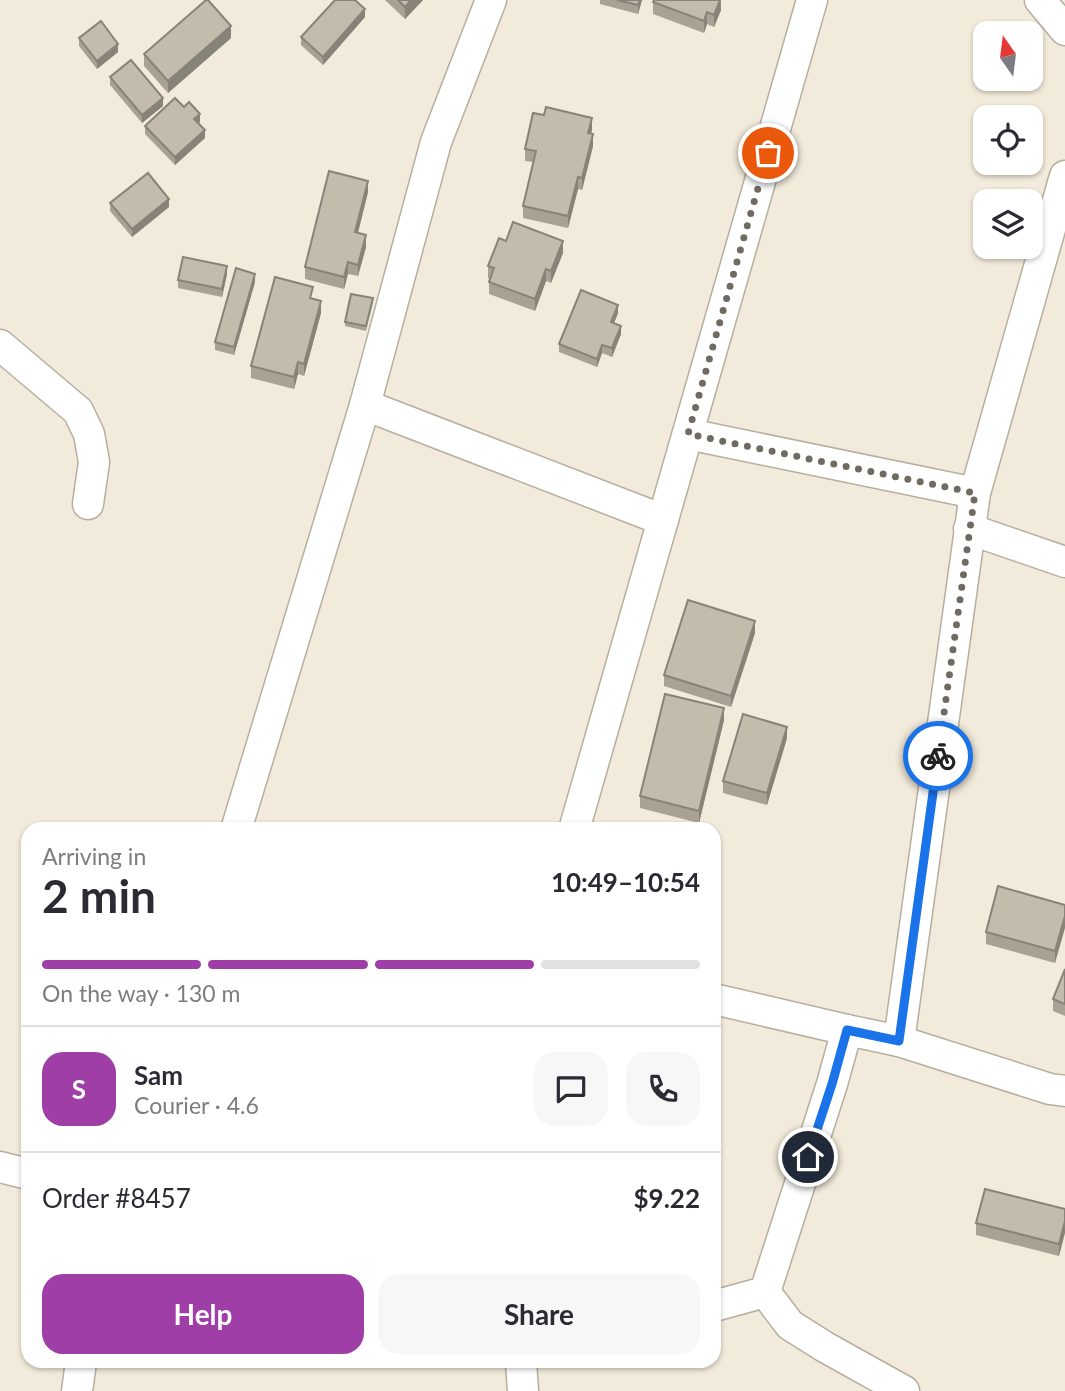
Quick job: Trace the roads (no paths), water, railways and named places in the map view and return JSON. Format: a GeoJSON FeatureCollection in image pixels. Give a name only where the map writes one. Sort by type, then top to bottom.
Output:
{"type":"FeatureCollection","features":[{"type":"Feature","properties":{"kind":"street"},"geometry":{"type":"LineString","coordinates":[[238,822],[365,405],[436,142],[491,0]]}},
{"type":"Feature","properties":{"kind":"street"},"geometry":{"type":"LineString","coordinates":[[575,822],[812,0]]}},
{"type":"Feature","properties":{"kind":"street"},"geometry":{"type":"LineString","coordinates":[[1040,0],[1065,30]]}},
{"type":"Feature","properties":{"kind":"street"},"geometry":{"type":"LineString","coordinates":[[899,1041],[975,493],[1065,176]]}},
{"type":"Feature","properties":{"kind":"street"},"geometry":{"type":"LineString","coordinates":[[0,345],[78,411],[89,433],[94,462],[88,504]]}},
{"type":"Feature","properties":{"kind":"street"},"geometry":{"type":"LineString","coordinates":[[365,405],[663,520]]}},
{"type":"Feature","properties":{"kind":"street"},"geometry":{"type":"LineString","coordinates":[[688,434],[975,493]]}},
{"type":"Feature","properties":{"kind":"street"},"geometry":{"type":"LineString","coordinates":[[969,530],[1065,562]]}},
{"type":"Feature","properties":{"kind":"street"},"geometry":{"type":"LineString","coordinates":[[721,1001],[899,1041],[1050,1089],[1065,1091]]}},
{"type":"Feature","properties":{"kind":"street"},"geometry":{"type":"LineString","coordinates":[[765,1292],[847,1030]]}},
{"type":"Feature","properties":{"kind":"street"},"geometry":{"type":"LineString","coordinates":[[0,1167],[21,1172]]}},
{"type":"Feature","properties":{"kind":"street"},"geometry":{"type":"LineString","coordinates":[[721,1304],[765,1292]]}},
{"type":"Feature","properties":{"kind":"street"},"geometry":{"type":"LineString","coordinates":[[765,1292],[790,1325],[904,1391]]}},
{"type":"Feature","properties":{"kind":"street"},"geometry":{"type":"LineString","coordinates":[[77,1391],[81,1368]]}},
{"type":"Feature","properties":{"kind":"street"},"geometry":{"type":"LineString","coordinates":[[522,1368],[523,1391]]}}]}
